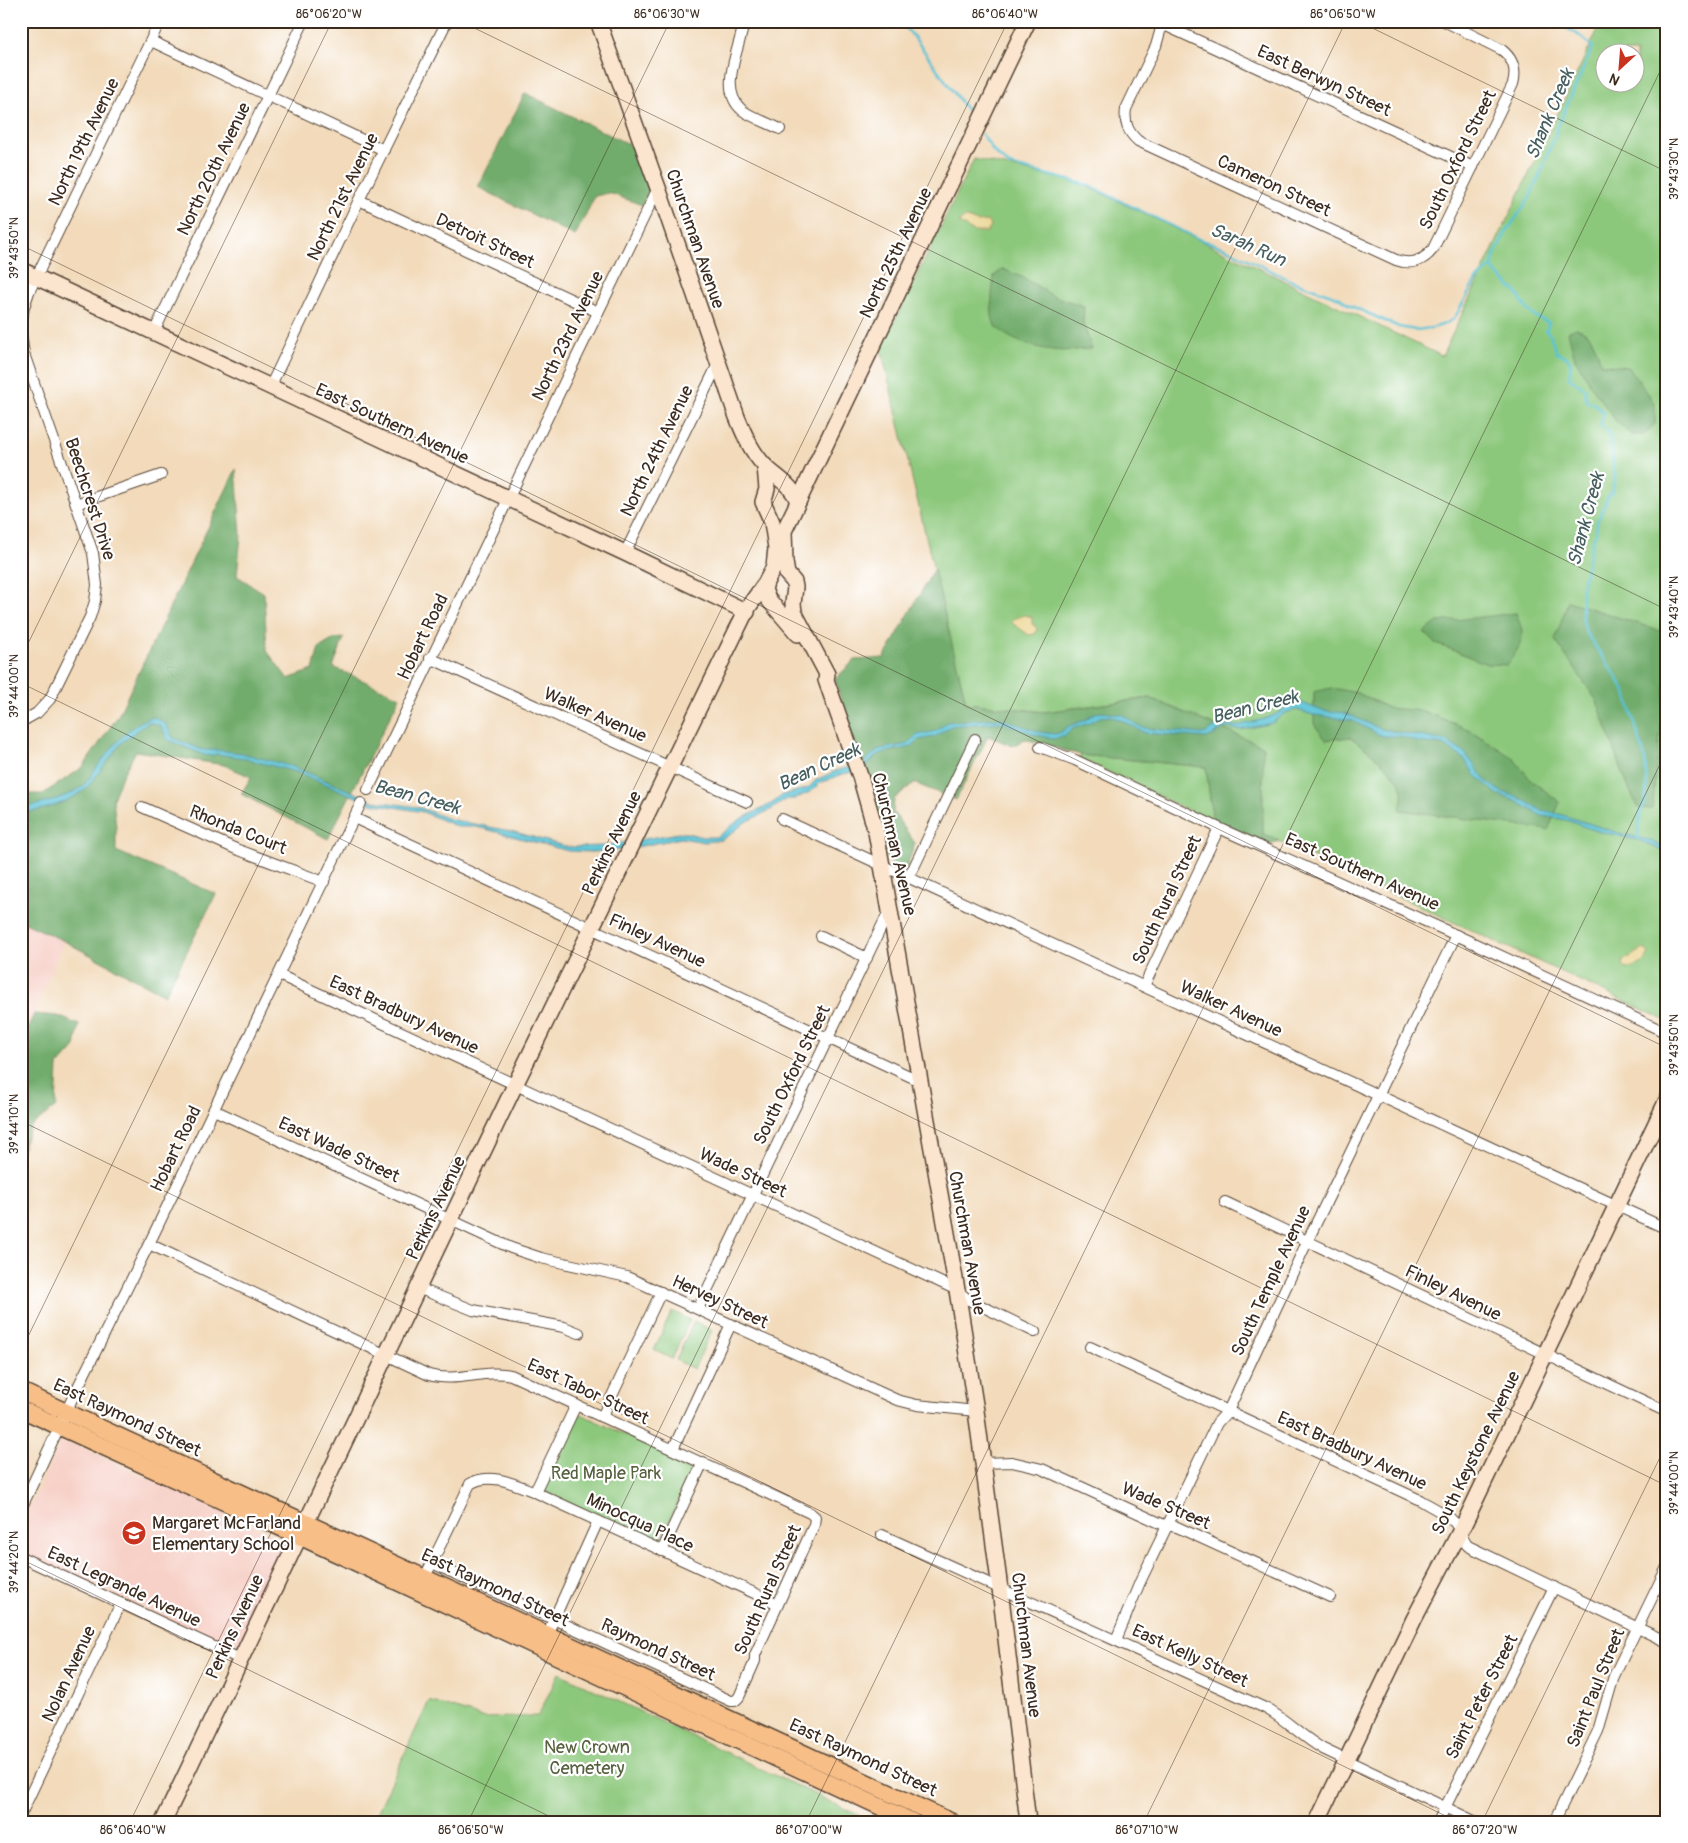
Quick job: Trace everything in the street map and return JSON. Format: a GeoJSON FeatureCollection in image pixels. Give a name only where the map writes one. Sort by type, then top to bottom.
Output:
{"type":"FeatureCollection","features":[{"type":"Feature","properties":{"kind":"main road","name":"Churchman Avenue"},"geometry":{"type":"LineString","coordinates":[[598,21],[718,364],[746,438],[765,466],[787,486],[798,502],[784,531],[787,574],[794,582],[795,587],[794,612],[821,661],[827,674],[826,680]]}},
{"type":"Feature","properties":{"kind":"main road","name":"North 25th Avenue"},"geometry":{"type":"LineString","coordinates":[[798,502],[1028,21]]}},
{"type":"Feature","properties":{"kind":"main road","name":"East Southern Avenue"},"geometry":{"type":"LineString","coordinates":[[21,270],[625,552],[747,612]]}},
{"type":"Feature","properties":{"kind":"main road"},"geometry":{"type":"LineString","coordinates":[[765,466],[767,485],[764,506],[772,522],[776,548],[774,567],[768,580]]}},
{"type":"Feature","properties":{"kind":"main road"},"geometry":{"type":"LineString","coordinates":[[766,494],[776,486],[787,486]]}},
{"type":"Feature","properties":{"kind":"main road"},"geometry":{"type":"LineString","coordinates":[[768,580],[779,573],[787,574]]}},
{"type":"Feature","properties":{"kind":"main road","name":"Churchman Avenue"},"geometry":{"type":"LineString","coordinates":[[768,580],[766,595],[802,640],[826,680],[860,776],[876,832],[957,1290],[976,1411],[1000,1588],[1028,1822]]}},
{"type":"Feature","properties":{"kind":"main road","name":"Perkins Avenue"},"geometry":{"type":"LineString","coordinates":[[163,1822],[515,1084],[747,609],[768,580]]}},
{"type":"Feature","properties":{"kind":"main road"},"geometry":{"type":"LineString","coordinates":[[747,612],[752,612],[772,604],[785,605],[794,596]]}},
{"type":"Feature","properties":{"kind":"main road","name":"South Keystone Avenue"},"geometry":{"type":"LineString","coordinates":[[1317,1822],[1414,1619],[1460,1532],[1667,1100]]}},
{"type":"Feature","properties":{"kind":"main road","name":"East Raymond Street"},"geometry":{"type":"LineString","coordinates":[[21,1391],[63,1420]]}},
{"type":"Feature","properties":{"kind":"main road","name":"East Raymond Street"},"geometry":{"type":"LineString","coordinates":[[21,1409],[63,1420],[544,1641],[952,1822]]}},
{"type":"Feature","properties":{"kind":"main road","name":"East Raymond Street"},"geometry":{"type":"LineString","coordinates":[[302,1529],[429,1570],[544,1641],[913,1822]]}},
{"type":"Feature","properties":{"kind":"street","name":"North 19th Avenue"},"geometry":{"type":"LineString","coordinates":[[37,277],[160,21]]}},
{"type":"Feature","properties":{"kind":"street","name":"North 20th Avenue"},"geometry":{"type":"LineString","coordinates":[[154,332],[304,21]]}},
{"type":"Feature","properties":{"kind":"street","name":"North 21st Avenue"},"geometry":{"type":"LineString","coordinates":[[270,387],[447,21]]}},
{"type":"Feature","properties":{"kind":"street"},"geometry":{"type":"LineString","coordinates":[[744,21],[731,79],[732,96],[748,114],[780,129]]}},
{"type":"Feature","properties":{"kind":"street","name":"South Oxford Street"},"geometry":{"type":"LineString","coordinates":[[1416,262],[1425,258],[1433,250],[1513,84],[1515,74],[1510,57],[1502,50],[1444,21]]}},
{"type":"Feature","properties":{"kind":"street","name":"Cameron Street"},"geometry":{"type":"LineString","coordinates":[[1163,22],[1154,52],[1126,107],[1127,126],[1131,134],[1138,141],[1396,260],[1406,263],[1416,262]]}},
{"type":"Feature","properties":{"kind":"street","name":"East Berwyn Street"},"geometry":{"type":"LineString","coordinates":[[1163,22],[1472,167]]}},
{"type":"Feature","properties":{"kind":"street"},"geometry":{"type":"LineString","coordinates":[[151,41],[384,150]]}},
{"type":"Feature","properties":{"kind":"street","name":"North 23rd Avenue"},"geometry":{"type":"LineString","coordinates":[[508,498],[658,188]]}},
{"type":"Feature","properties":{"kind":"street","name":"Detroit Street"},"geometry":{"type":"LineString","coordinates":[[359,200],[598,312]]}},
{"type":"Feature","properties":{"kind":"street"},"geometry":{"type":"LineString","coordinates":[[21,325],[26,300],[37,277]]}},
{"type":"Feature","properties":{"kind":"street","name":"Beechcrest Drive"},"geometry":{"type":"LineString","coordinates":[[21,334],[24,354],[95,561],[97,585],[95,601],[87,624],[52,696],[43,708],[24,720]]}},
{"type":"Feature","properties":{"kind":"street","name":"North 24th Avenue"},"geometry":{"type":"LineString","coordinates":[[625,552],[718,364]]}},
{"type":"Feature","properties":{"kind":"street"},"geometry":{"type":"LineString","coordinates":[[76,504],[161,475]]}},
{"type":"Feature","properties":{"kind":"street","name":"Hobart Road"},"geometry":{"type":"LineString","coordinates":[[368,790],[508,498]]}},
{"type":"Feature","properties":{"kind":"street","name":"Walker Avenue"},"geometry":{"type":"LineString","coordinates":[[430,658],[747,802]]}},
{"type":"Feature","properties":{"kind":"street"},"geometry":{"type":"LineString","coordinates":[[908,876],[975,739]]}},
{"type":"Feature","properties":{"kind":"street","name":"East Southern Avenue"},"geometry":{"type":"LineString","coordinates":[[1040,747],[1076,760],[1219,828],[1667,1033]]}},
{"type":"Feature","properties":{"kind":"street","name":"Hobart Road"},"geometry":{"type":"LineString","coordinates":[[21,1509],[361,804]]}},
{"type":"Feature","properties":{"kind":"street","name":"Rhonda Court"},"geometry":{"type":"LineString","coordinates":[[142,807],[236,849],[324,882]]}},
{"type":"Feature","properties":{"kind":"street","name":"Finley Avenue"},"geometry":{"type":"LineString","coordinates":[[354,818],[920,1080]]}},
{"type":"Feature","properties":{"kind":"street","name":"Walker Avenue"},"geometry":{"type":"LineString","coordinates":[[782,819],[1667,1229]]}},
{"type":"Feature","properties":{"kind":"street","name":"South Rural Street"},"geometry":{"type":"LineString","coordinates":[[1144,986],[1219,828]]}},
{"type":"Feature","properties":{"kind":"street","name":"South Oxford Street"},"geometry":{"type":"LineString","coordinates":[[698,1309],[890,910]]}},
{"type":"Feature","properties":{"kind":"street","name":"South Temple Avenue"},"geometry":{"type":"LineString","coordinates":[[1116,1640],[1168,1524],[1217,1423],[1228,1411],[1307,1242],[1373,1105],[1380,1096],[1456,935]]}},
{"type":"Feature","properties":{"kind":"street"},"geometry":{"type":"LineString","coordinates":[[821,936],[867,958]]}},
{"type":"Feature","properties":{"kind":"street","name":"East Bradbury Avenue"},"geometry":{"type":"LineString","coordinates":[[279,975],[515,1084]]}},
{"type":"Feature","properties":{"kind":"street","name":"Wade Street"},"geometry":{"type":"LineString","coordinates":[[515,1084],[957,1290]]}},
{"type":"Feature","properties":{"kind":"street","name":"East Wade Street"},"geometry":{"type":"LineString","coordinates":[[214,1110],[451,1220]]}},
{"type":"Feature","properties":{"kind":"street","name":"Finley Avenue"},"geometry":{"type":"LineString","coordinates":[[1225,1202],[1667,1412]]}},
{"type":"Feature","properties":{"kind":"street","name":"Hervey Street"},"geometry":{"type":"LineString","coordinates":[[451,1220],[519,1251],[618,1274],[897,1400],[917,1405],[976,1411]]}},
{"type":"Feature","properties":{"kind":"street","name":"East Tabor Street"},"geometry":{"type":"LineString","coordinates":[[149,1244],[429,1375],[439,1378],[511,1375],[703,1462],[815,1517]]}},
{"type":"Feature","properties":{"kind":"street"},"geometry":{"type":"LineString","coordinates":[[418,1288],[473,1310],[564,1327],[579,1333]]}},
{"type":"Feature","properties":{"kind":"street"},"geometry":{"type":"LineString","coordinates":[[957,1290],[966,1299],[1035,1332]]}},
{"type":"Feature","properties":{"kind":"street"},"geometry":{"type":"LineString","coordinates":[[602,1417],[660,1292]]}},
{"type":"Feature","properties":{"kind":"street"},"geometry":{"type":"LineString","coordinates":[[673,1449],[731,1324]]}},
{"type":"Feature","properties":{"kind":"street","name":"East Bradbury Avenue"},"geometry":{"type":"LineString","coordinates":[[1090,1347],[1420,1500],[1452,1520],[1460,1532],[1463,1541],[1468,1546],[1667,1642]]}},
{"type":"Feature","properties":{"kind":"street"},"geometry":{"type":"LineString","coordinates":[[535,1492],[576,1405]]}},
{"type":"Feature","properties":{"kind":"street"},"geometry":{"type":"LineString","coordinates":[[662,1551],[703,1462]]}},
{"type":"Feature","properties":{"kind":"street","name":"Wade Street"},"geometry":{"type":"LineString","coordinates":[[983,1463],[1012,1462],[1042,1469],[1162,1524],[1168,1524],[1185,1530],[1330,1598]]}},
{"type":"Feature","properties":{"kind":"street","name":"Minocqua Place"},"geometry":{"type":"LineString","coordinates":[[429,1570],[466,1490],[475,1481],[503,1480],[535,1492],[778,1604]]}},
{"type":"Feature","properties":{"kind":"street","name":"South Rural Street"},"geometry":{"type":"LineString","coordinates":[[735,1700],[739,1697],[755,1661],[755,1655],[814,1525],[815,1517]]}},
{"type":"Feature","properties":{"kind":"street"},"geometry":{"type":"LineString","coordinates":[[544,1641],[598,1521]]}},
{"type":"Feature","properties":{"kind":"street","name":"East Kelly Street"},"geometry":{"type":"LineString","coordinates":[[882,1535],[1272,1711],[1312,1742],[1476,1822]]}},
{"type":"Feature","properties":{"kind":"street","name":"East Legrande Avenue"},"geometry":{"type":"LineString","coordinates":[[21,1557],[240,1659]]}},
{"type":"Feature","properties":{"kind":"street","name":"Saint Paul Street"},"geometry":{"type":"LineString","coordinates":[[1554,1822],[1598,1731],[1612,1682],[1667,1567]]}},
{"type":"Feature","properties":{"kind":"street","name":"Raymond Street"},"geometry":{"type":"LineString","coordinates":[[429,1570],[554,1619],[728,1700],[735,1700]]}},
{"type":"Feature","properties":{"kind":"street","name":"Saint Peter Street"},"geometry":{"type":"LineString","coordinates":[[1438,1822],[1554,1587]]}},
{"type":"Feature","properties":{"kind":"street","name":"Nolan Avenue"},"geometry":{"type":"LineString","coordinates":[[21,1814],[120,1603]]}},
{"type":"Feature","properties":{"kind":"shaded area"},"geometry":{"type":"Polygon","coordinates":[[[21,921],[64,941],[21,1044],[21,921]]]}},
{"type":"Feature","properties":{"kind":"shaded area"},"geometry":{"type":"Polygon","coordinates":[[[62,1438],[287,1541],[237,1651],[21,1552],[21,1527],[62,1438]]]}},
{"type":"Feature","properties":{"kind":"green space"},"geometry":{"type":"Polygon","coordinates":[[[1602,21],[1667,21],[1667,1021],[1263,834],[1203,721],[1150,698],[1044,712],[966,703],[881,349],[974,159],[1080,183],[1442,356],[1602,21]]]}},
{"type":"Feature","properties":{"kind":"green space"},"geometry":{"type":"Polygon","coordinates":[[[525,93],[634,147],[652,183],[642,205],[609,193],[595,196],[575,236],[478,187],[525,93]]]}},
{"type":"Feature","properties":{"kind":"green space"},"geometry":{"type":"Polygon","coordinates":[[[1003,269],[1024,278],[1053,296],[1084,306],[1083,323],[1092,349],[1058,351],[1037,347],[1020,342],[998,329],[993,319],[992,293],[994,276],[1003,269]]]}},
{"type":"Feature","properties":{"kind":"green space"},"geometry":{"type":"Polygon","coordinates":[[[1575,328],[1590,337],[1601,364],[1628,367],[1649,395],[1655,406],[1655,424],[1644,435],[1631,435],[1616,421],[1597,395],[1575,359],[1568,332],[1575,328]]]}},
{"type":"Feature","properties":{"kind":"green space"},"geometry":{"type":"Polygon","coordinates":[[[236,469],[241,535],[237,576],[264,593],[267,651],[288,679],[313,670],[319,648],[334,639],[344,638],[333,667],[400,697],[328,839],[241,794],[251,777],[224,765],[136,751],[122,776],[113,799],[116,851],[216,894],[165,995],[64,941],[21,921],[21,794],[43,794],[83,767],[118,716],[236,469]]]}},
{"type":"Feature","properties":{"kind":"green space"},"geometry":{"type":"Polygon","coordinates":[[[934,569],[966,703],[1044,712],[1150,698],[1263,746],[1263,834],[1279,841],[1271,845],[1213,822],[1206,767],[1081,755],[1025,739],[1013,746],[988,736],[956,800],[914,783],[894,799],[893,812],[915,843],[906,870],[887,861],[835,679],[855,660],[884,658],[934,569]]]}},
{"type":"Feature","properties":{"kind":"green space"},"geometry":{"type":"Polygon","coordinates":[[[1568,601],[1667,633],[1667,671],[1652,809],[1638,808],[1627,784],[1597,701],[1555,640],[1568,601]]]}},
{"type":"Feature","properties":{"kind":"green space"},"geometry":{"type":"Polygon","coordinates":[[[1516,613],[1522,635],[1519,646],[1507,665],[1487,664],[1435,643],[1424,632],[1438,622],[1516,613]]]}},
{"type":"Feature","properties":{"kind":"green space"},"geometry":{"type":"Polygon","coordinates":[[[1331,688],[1358,693],[1388,708],[1423,711],[1470,730],[1513,758],[1532,781],[1560,802],[1548,830],[1400,810],[1402,788],[1398,780],[1386,767],[1350,737],[1326,740],[1314,724],[1314,692],[1331,688]]]}},
{"type":"Feature","properties":{"kind":"green space"},"geometry":{"type":"Polygon","coordinates":[[[1081,755],[1206,767],[1213,822],[1079,758],[1081,755]]]}},
{"type":"Feature","properties":{"kind":"green space"},"geometry":{"type":"Polygon","coordinates":[[[34,1014],[58,1016],[79,1025],[75,1047],[58,1066],[56,1107],[31,1126],[21,1153],[21,1044],[34,1014]]]}},
{"type":"Feature","properties":{"kind":"green space"},"geometry":{"type":"Polygon","coordinates":[[[672,1311],[690,1320],[672,1359],[654,1350],[672,1311]]]}},
{"type":"Feature","properties":{"kind":"green space"},"geometry":{"type":"Polygon","coordinates":[[[694,1321],[712,1330],[694,1369],[676,1360],[694,1321]]]}},
{"type":"Feature","properties":{"kind":"green space","name":"Red Maple Park"},"geometry":{"type":"Polygon","coordinates":[[[579,1413],[694,1467],[659,1543],[543,1491],[579,1413]]]}},
{"type":"Feature","properties":{"kind":"green space","name":"New Crown Cemetery"},"geometry":{"type":"Polygon","coordinates":[[[559,1673],[873,1822],[373,1822],[429,1701],[485,1718],[538,1716],[559,1673]]]}},
{"type":"Feature","properties":{"kind":"sand"},"geometry":{"type":"Polygon","coordinates":[[[967,218],[977,222],[987,221],[991,227],[987,232],[974,232],[959,223],[962,219],[967,218]]]}},
{"type":"Feature","properties":{"kind":"sand"},"geometry":{"type":"Polygon","coordinates":[[[1025,615],[1032,617],[1032,624],[1037,630],[1035,634],[1029,635],[1012,623],[1013,619],[1025,615]]]}},
{"type":"Feature","properties":{"kind":"sand"},"geometry":{"type":"Polygon","coordinates":[[[1644,949],[1649,953],[1643,963],[1627,969],[1623,964],[1624,960],[1644,949]]]}},
{"type":"Feature","properties":{"kind":"water","name":"Bean Creek"},"geometry":{"type":"Polygon","coordinates":[[[1300,702],[1320,710],[1345,713],[1381,729],[1446,741],[1465,753],[1488,783],[1502,792],[1516,796],[1541,810],[1649,840],[1667,849],[1667,853],[1641,841],[1593,830],[1566,820],[1542,816],[1516,801],[1497,794],[1476,776],[1464,759],[1444,745],[1417,742],[1400,736],[1382,736],[1351,720],[1313,715],[1297,710],[1285,713],[1272,723],[1241,730],[1224,728],[1206,738],[1145,733],[1110,716],[1100,717],[1072,729],[1066,735],[1054,739],[1000,722],[951,726],[935,737],[919,740],[911,747],[882,753],[875,757],[863,770],[843,774],[820,783],[812,791],[795,799],[787,799],[744,823],[721,840],[705,842],[681,838],[622,850],[568,851],[476,827],[458,827],[423,812],[370,803],[296,772],[238,757],[216,754],[212,756],[204,755],[168,740],[161,726],[149,722],[122,742],[86,789],[55,805],[30,812],[21,812],[21,807],[53,800],[70,794],[83,786],[108,752],[129,730],[153,717],[165,723],[173,738],[203,750],[242,753],[294,767],[374,801],[418,807],[449,819],[515,832],[568,847],[603,846],[679,833],[717,837],[739,820],[771,804],[783,795],[808,788],[816,780],[838,770],[863,764],[880,749],[908,744],[917,735],[936,731],[947,722],[1001,718],[1040,732],[1055,734],[1085,720],[1095,713],[1102,712],[1123,715],[1145,728],[1201,734],[1219,725],[1237,726],[1264,719],[1300,702]]]}},
{"type":"Feature","properties":{"kind":"waterway"},"geometry":{"type":"LineString","coordinates":[[899,21],[914,37],[973,119]]}},
{"type":"Feature","properties":{"kind":"waterway","name":"Shank Creek"},"geometry":{"type":"LineString","coordinates":[[1554,21],[1577,34],[1593,47],[1561,119],[1530,197],[1504,236],[1494,256],[1492,266],[1494,271],[1516,292],[1527,309],[1536,317],[1549,323],[1546,330],[1557,353],[1567,357],[1571,363],[1569,377],[1586,390],[1587,401],[1595,404],[1604,413],[1601,426],[1609,432],[1615,477],[1612,492],[1597,522],[1582,587],[1582,614],[1586,633],[1626,693],[1645,758],[1647,787],[1645,802],[1640,813],[1638,839]]}},
{"type":"Feature","properties":{"kind":"waterway","name":"Sarah Run"},"geometry":{"type":"LineString","coordinates":[[982,134],[994,152],[1009,165],[1088,185],[1199,239],[1225,248],[1292,281],[1340,298],[1349,305],[1399,327],[1415,330],[1432,328],[1454,319],[1476,280],[1492,266]]}},
{"type":"Feature","properties":{"kind":"place","name":"Margaret McFarland Elementary School"},"geometry":{"type":"Point","coordinates":[134,1533]}}]}
